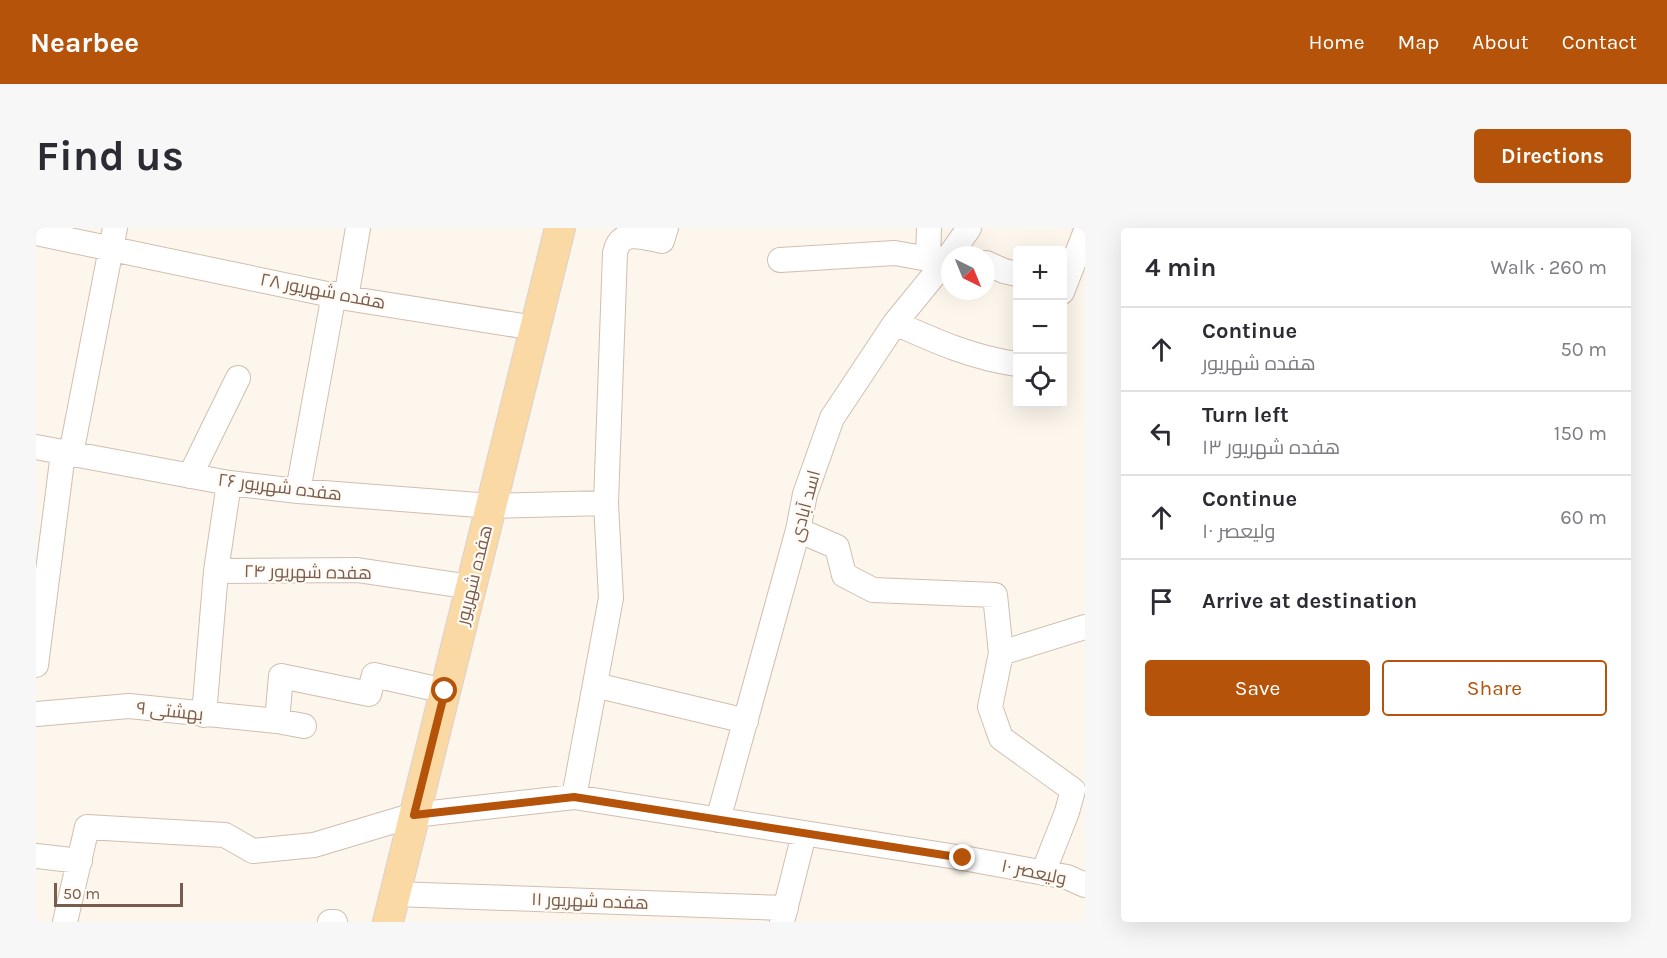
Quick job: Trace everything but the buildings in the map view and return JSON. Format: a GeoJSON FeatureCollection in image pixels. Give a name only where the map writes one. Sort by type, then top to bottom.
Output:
{"type":"FeatureCollection","features":[{"type":"Feature","properties":{"kind":"main road","name":"هفده شهریور"},"geometry":{"type":"LineString","coordinates":[[392,908],[560,228]]}},
{"type":"Feature","properties":{"kind":"street"},"geometry":{"type":"LineString","coordinates":[[298,491],[357,228]]}},
{"type":"Feature","properties":{"kind":"street"},"geometry":{"type":"LineString","coordinates":[[574,797],[611,598],[606,503],[616,244],[630,234],[663,241],[666,228]]}},
{"type":"Feature","properties":{"kind":"street"},"geometry":{"type":"LineString","coordinates":[[929,228],[941,256]]}},
{"type":"Feature","properties":{"kind":"street","name":"اسد آبادی"},"geometry":{"type":"LineString","coordinates":[[953,246],[969,228]]}},
{"type":"Feature","properties":{"kind":"street","name":"هفده شهریور ۲۸"},"geometry":{"type":"LineString","coordinates":[[36,233],[113,238],[340,296],[535,328]]}},
{"type":"Feature","properties":{"kind":"street"},"geometry":{"type":"LineString","coordinates":[[1067,279],[1085,233]]}},
{"type":"Feature","properties":{"kind":"street"},"geometry":{"type":"LineString","coordinates":[[36,664],[67,453],[113,238]]}},
{"type":"Feature","properties":{"kind":"street"},"geometry":{"type":"LineString","coordinates":[[780,260],[895,254],[941,258]]}},
{"type":"Feature","properties":{"kind":"street","name":"اسد آبادی"},"geometry":{"type":"LineString","coordinates":[[718,820],[798,530],[805,494],[832,418],[895,322],[941,259]]}},
{"type":"Feature","properties":{"kind":"street"},"geometry":{"type":"LineString","coordinates":[[995,267],[1013,273]]}},
{"type":"Feature","properties":{"kind":"street"},"geometry":{"type":"LineString","coordinates":[[895,322],[942,345],[991,360],[1013,363]]}},
{"type":"Feature","properties":{"kind":"street"},"geometry":{"type":"LineString","coordinates":[[190,476],[238,378]]}},
{"type":"Feature","properties":{"kind":"street","name":"هفده شهریور ۲۶"},"geometry":{"type":"LineString","coordinates":[[36,447],[229,483],[298,491],[491,506],[606,503]]}},
{"type":"Feature","properties":{"kind":"street"},"geometry":{"type":"LineString","coordinates":[[204,715],[216,571],[229,483]]}},
{"type":"Feature","properties":{"kind":"street"},"geometry":{"type":"LineString","coordinates":[[798,530],[837,547],[844,575],[873,590],[995,595],[1001,653],[990,707],[1001,738],[1073,790],[1067,812],[1043,873]]}},
{"type":"Feature","properties":{"kind":"street","name":"هفده شهریور ۲۴"},"geometry":{"type":"LineString","coordinates":[[216,571],[357,570],[471,587]]}},
{"type":"Feature","properties":{"kind":"street"},"geometry":{"type":"LineString","coordinates":[[1001,653],[1085,627]]}},
{"type":"Feature","properties":{"kind":"street"},"geometry":{"type":"LineString","coordinates":[[277,721],[281,676],[369,694],[374,675],[445,691]]}},
{"type":"Feature","properties":{"kind":"street"},"geometry":{"type":"LineString","coordinates":[[595,685],[746,721]]}},
{"type":"Feature","properties":{"kind":"street","name":"بهشتی ۹"},"geometry":{"type":"LineString","coordinates":[[36,714],[129,706],[277,721],[304,726]]}},
{"type":"Feature","properties":{"kind":"street","name":"ولیعصر ۱۰"},"geometry":{"type":"LineString","coordinates":[[80,861],[87,827],[225,835],[253,850],[315,845],[414,815],[574,797],[1043,873],[1085,885]]}},
{"type":"Feature","properties":{"kind":"street"},"geometry":{"type":"LineString","coordinates":[[784,915],[804,834]]}},
{"type":"Feature","properties":{"kind":"street"},"geometry":{"type":"LineString","coordinates":[[36,856],[80,861],[64,922]]}},
{"type":"Feature","properties":{"kind":"street","name":"هفده شهریور ۱۱"},"geometry":{"type":"LineString","coordinates":[[392,908],[784,915]]}},
{"type":"Feature","properties":{"kind":"street"},"geometry":{"type":"LineString","coordinates":[[330,922],[335,922]]}},
{"type":"Feature","properties":{"kind":"route"},"geometry":{"type":"LineString","coordinates":[[445,691],[414,815],[574,797],[963,858]]}}]}
